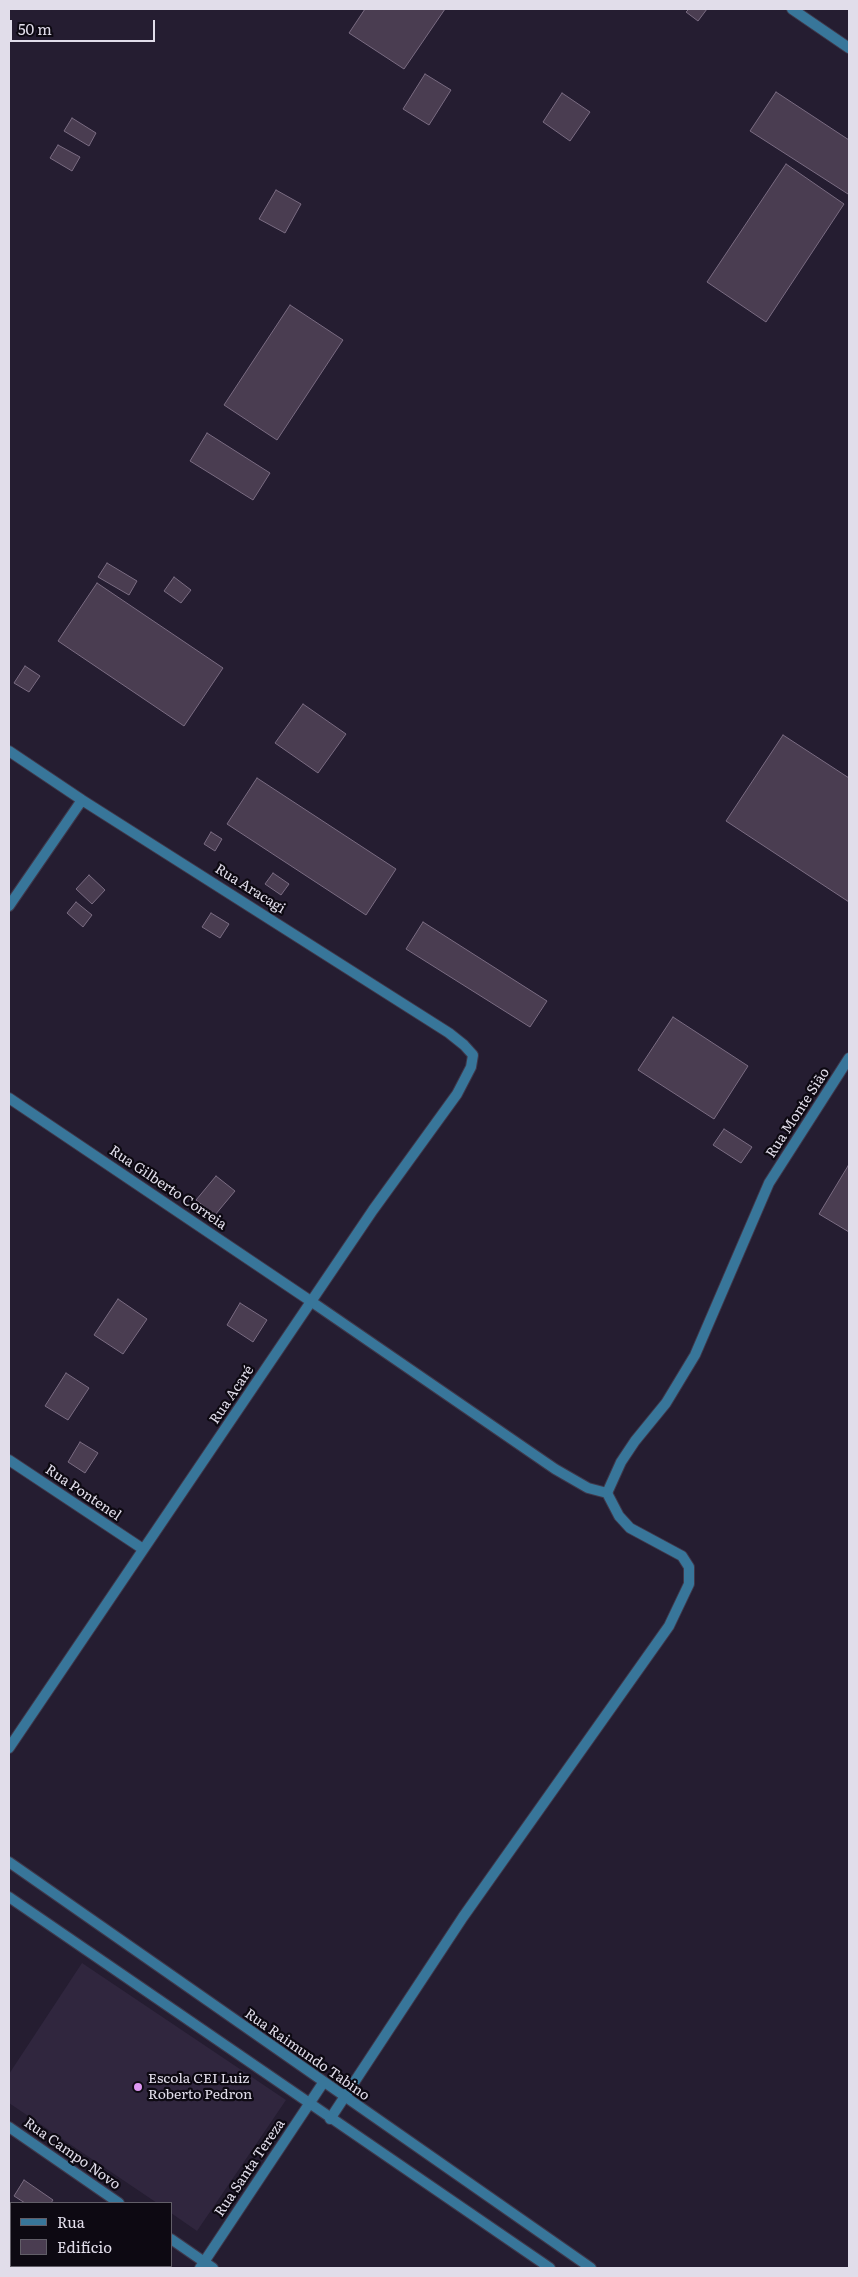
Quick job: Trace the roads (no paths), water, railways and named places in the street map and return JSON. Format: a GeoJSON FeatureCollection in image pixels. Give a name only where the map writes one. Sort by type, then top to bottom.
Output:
{"type":"FeatureCollection","features":[{"type":"Feature","properties":{"kind":"street"},"geometry":{"type":"LineString","coordinates":[[792,9],[849,48]]}},
{"type":"Feature","properties":{"kind":"street","name":"Rua Aracagi"},"geometry":{"type":"LineString","coordinates":[[9,751],[82,800],[449,1034],[464,1045],[473,1055]]}},
{"type":"Feature","properties":{"kind":"street"},"geometry":{"type":"LineString","coordinates":[[9,906],[82,800]]}},
{"type":"Feature","properties":{"kind":"street","name":"Rua Acaré"},"geometry":{"type":"LineString","coordinates":[[9,1748],[373,1210],[457,1094],[472,1067],[473,1055]]}},
{"type":"Feature","properties":{"kind":"street","name":"Rua Monte Sião"},"geometry":{"type":"LineString","coordinates":[[607,1494],[621,1462],[635,1440],[666,1403],[694,1355],[770,1183],[849,1058]]}},
{"type":"Feature","properties":{"kind":"street","name":"Rua Gilberto Correia"},"geometry":{"type":"LineString","coordinates":[[9,1098],[312,1302],[555,1469],[588,1488],[607,1494]]}},
{"type":"Feature","properties":{"kind":"street","name":"Rua Pontenel"},"geometry":{"type":"LineString","coordinates":[[9,1460],[143,1549]]}},
{"type":"Feature","properties":{"kind":"street"},"geometry":{"type":"LineString","coordinates":[[330,2119],[463,1917],[669,1626],[689,1584],[689,1567],[682,1556],[630,1528],[619,1516],[607,1494]]}},
{"type":"Feature","properties":{"kind":"street","name":"Rua Raimundo Tabino"},"geometry":{"type":"LineString","coordinates":[[9,1862],[323,2083],[591,2268]]}},
{"type":"Feature","properties":{"kind":"street"},"geometry":{"type":"LineString","coordinates":[[9,1897],[309,2105],[550,2268]]}},
{"type":"Feature","properties":{"kind":"street","name":"Rua Santa Tereza"},"geometry":{"type":"LineString","coordinates":[[202,2265],[323,2083]]}},
{"type":"Feature","properties":{"kind":"street","name":"Rua Campo Novo"},"geometry":{"type":"LineString","coordinates":[[9,2127],[118,2202]]}},
{"type":"Feature","properties":{"kind":"street"},"geometry":{"type":"LineString","coordinates":[[172,2241],[202,2265],[213,2268]]}},
{"type":"Feature","properties":{"kind":"place","name":"Escola CEI Luiz Roberto Pedron"},"geometry":{"type":"Point","coordinates":[138,2087]}}]}
